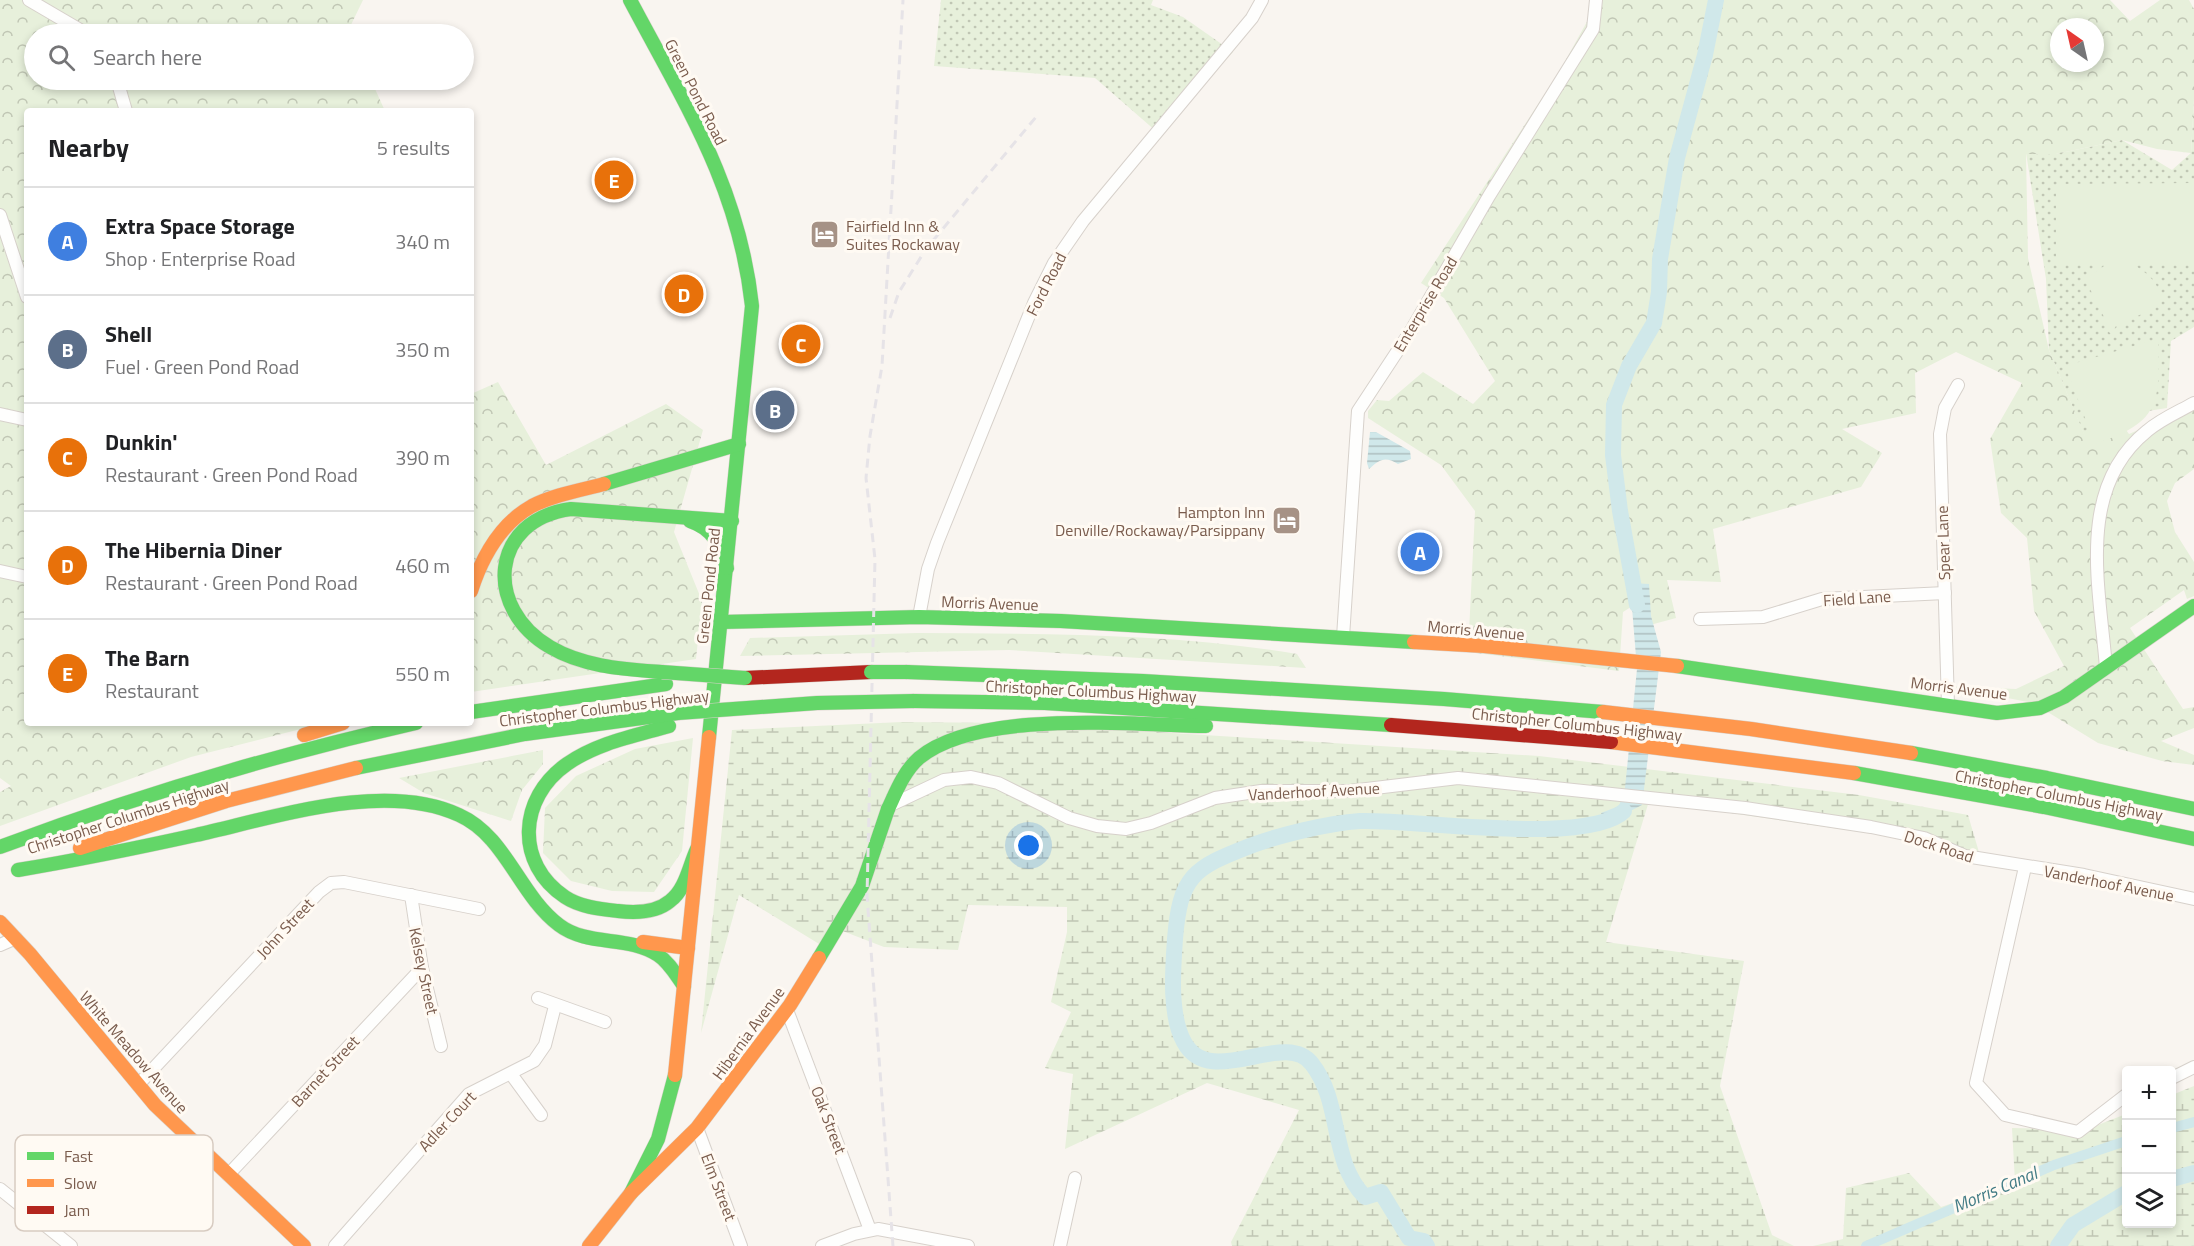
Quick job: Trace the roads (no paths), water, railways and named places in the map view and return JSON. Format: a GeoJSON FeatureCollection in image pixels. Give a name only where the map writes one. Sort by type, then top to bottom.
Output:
{"type":"FeatureCollection","features":[{"type":"Feature","properties":{"kind":"main road","name":"Green Pond Road"},"geometry":{"type":"LineString","coordinates":[[630,0],[712,158],[741,229],[748,260],[752,306],[675,1076],[669,1105],[652,1153],[631,1193]]}},
{"type":"Feature","properties":{"kind":"main road"},"geometry":{"type":"LineString","coordinates":[[474,584],[493,540],[516,516],[534,505],[739,444]]}},
{"type":"Feature","properties":{"kind":"main road"},"geometry":{"type":"LineString","coordinates":[[664,678],[604,667],[568,656],[536,638],[515,614],[506,596],[502,574],[507,554],[531,522],[554,511],[585,508],[732,521]]}},
{"type":"Feature","properties":{"kind":"main road"},"geometry":{"type":"LineString","coordinates":[[678,518],[705,526],[713,533],[719,540],[727,568]]}},
{"type":"Feature","properties":{"kind":"main road","name":"Morris Avenue"},"geometry":{"type":"LineString","coordinates":[[721,622],[919,617],[1061,621],[1484,646],[1631,660],[1997,712],[2040,708],[2064,697],[2194,606]]}},
{"type":"Feature","properties":{"kind":"main road","name":"Christopher Columbus Highway"},"geometry":{"type":"LineString","coordinates":[[474,711],[664,678],[745,678],[906,672],[1034,674],[1379,694],[1604,712],[1796,735],[1989,767],[2194,809]]}},
{"type":"Feature","properties":{"kind":"main road","name":"Christopher Columbus Highway"},"geometry":{"type":"LineString","coordinates":[[0,877],[167,818],[352,767],[529,732],[678,713],[780,705],[914,701],[1065,705],[1407,725],[1618,743],[1792,764],[1935,787],[2194,839]]}},
{"type":"Feature","properties":{"kind":"main road"},"geometry":{"type":"LineString","coordinates":[[697,849],[681,892],[672,901],[650,910],[628,912],[568,899],[541,877],[532,861],[527,845],[526,826],[532,805],[544,785],[563,767],[585,753],[621,739],[669,726],[780,705]]}},
{"type":"Feature","properties":{"kind":"main road","name":"Hibernia Avenue"},"geometry":{"type":"LineString","coordinates":[[589,1246],[631,1193],[697,1128],[786,1010],[862,886],[888,809],[904,776],[931,749],[949,740],[1003,728],[1407,725]]}},
{"type":"Feature","properties":{"kind":"main road"},"geometry":{"type":"LineString","coordinates":[[291,739],[333,726]]}},
{"type":"Feature","properties":{"kind":"main road","name":"Christopher Columbus Highway"},"geometry":{"type":"LineString","coordinates":[[0,847],[126,801],[265,759],[403,726]]}},
{"type":"Feature","properties":{"kind":"main road"},"geometry":{"type":"LineString","coordinates":[[126,801],[184,774],[269,745]]}},
{"type":"Feature","properties":{"kind":"main road"},"geometry":{"type":"LineString","coordinates":[[18,870],[76,861],[324,807],[370,802],[407,802],[451,811],[482,829],[540,905],[560,925],[589,938],[688,948]]}},
{"type":"Feature","properties":{"kind":"main road","name":"White Meadow Avenue"},"geometry":{"type":"LineString","coordinates":[[0,922],[16,938],[138,1085],[188,1135]]}},
{"type":"Feature","properties":{"kind":"main road"},"geometry":{"type":"LineString","coordinates":[[627,943],[658,955],[684,986]]}},
{"type":"Feature","properties":{"kind":"main road","name":"White Meadow Avenue"},"geometry":{"type":"LineString","coordinates":[[213,1160],[304,1246]]}},
{"type":"Feature","properties":{"kind":"street"},"geometry":{"type":"LineString","coordinates":[[29,0],[70,24]]}},
{"type":"Feature","properties":{"kind":"street","name":"Ford Road"},"geometry":{"type":"LineString","coordinates":[[919,617],[928,569],[937,543],[1034,303],[1053,263],[1083,220],[1252,18],[1262,0]]}},
{"type":"Feature","properties":{"kind":"street","name":"Enterprise Road"},"geometry":{"type":"LineString","coordinates":[[1343,637],[1359,411],[1412,329],[1489,196],[1593,29],[1596,0]]}},
{"type":"Feature","properties":{"kind":"street"},"geometry":{"type":"LineString","coordinates":[[120,90],[125,108]]}},
{"type":"Feature","properties":{"kind":"street"},"geometry":{"type":"LineString","coordinates":[[0,215],[24,288]]}},
{"type":"Feature","properties":{"kind":"street","name":"Spear Lane"},"geometry":{"type":"LineString","coordinates":[[1948,705],[1940,434],[1945,408],[1958,385]]}},
{"type":"Feature","properties":{"kind":"street"},"geometry":{"type":"LineString","coordinates":[[2106,668],[2096,539],[2100,504],[2118,464],[2133,443],[2161,420],[2194,403]]}},
{"type":"Feature","properties":{"kind":"street"},"geometry":{"type":"LineString","coordinates":[[0,414],[24,419]]}},
{"type":"Feature","properties":{"kind":"street"},"geometry":{"type":"LineString","coordinates":[[0,572],[24,576]]}},
{"type":"Feature","properties":{"kind":"street","name":"Field Lane"},"geometry":{"type":"LineString","coordinates":[[1700,619],[1763,617],[1822,598],[1944,593]]}},
{"type":"Feature","properties":{"kind":"street","name":"Vanderhoof Avenue"},"geometry":{"type":"LineString","coordinates":[[888,809],[917,791],[944,780],[971,777],[998,783],[1070,818],[1126,829],[1151,823],[1215,798],[1261,791],[1350,791],[1458,778],[1618,794]]}},
{"type":"Feature","properties":{"kind":"street","name":"Dock Road"},"geometry":{"type":"LineString","coordinates":[[1618,794],[1745,808],[1882,829],[1924,838],[1965,856],[2025,867]]}},
{"type":"Feature","properties":{"kind":"street"},"geometry":{"type":"LineString","coordinates":[[2025,867],[1976,1083],[2005,1115],[2078,1132],[2122,1099]]}},
{"type":"Feature","properties":{"kind":"street","name":"Vanderhoof Avenue"},"geometry":{"type":"LineString","coordinates":[[2025,867],[2084,875],[2194,900]]}},
{"type":"Feature","properties":{"kind":"street","name":"John Street"},"geometry":{"type":"LineString","coordinates":[[138,1085],[325,887],[336,882],[344,882],[478,909]]}},
{"type":"Feature","properties":{"kind":"street","name":"Kelsey Street"},"geometry":{"type":"LineString","coordinates":[[411,895],[422,968],[441,1046]]}},
{"type":"Feature","properties":{"kind":"street"},"geometry":{"type":"LineString","coordinates":[[0,945],[16,938]]}},
{"type":"Feature","properties":{"kind":"street","name":"Barnet Street"},"geometry":{"type":"LineString","coordinates":[[228,1175],[422,968]]}},
{"type":"Feature","properties":{"kind":"street"},"geometry":{"type":"LineString","coordinates":[[538,998],[605,1022]]}},
{"type":"Feature","properties":{"kind":"street","name":"Adler Court"},"geometry":{"type":"LineString","coordinates":[[336,1246],[469,1094],[528,1065],[539,1055],[545,1045],[555,1006]]}},
{"type":"Feature","properties":{"kind":"street","name":"Oak Street"},"geometry":{"type":"LineString","coordinates":[[786,1010],[870,1230]]}},
{"type":"Feature","properties":{"kind":"street"},"geometry":{"type":"LineString","coordinates":[[2176,1076],[2194,1067]]}},
{"type":"Feature","properties":{"kind":"street"},"geometry":{"type":"LineString","coordinates":[[511,1074],[541,1115]]}},
{"type":"Feature","properties":{"kind":"street","name":"Elm Street"},"geometry":{"type":"LineString","coordinates":[[697,1128],[741,1246]]}},
{"type":"Feature","properties":{"kind":"street"},"geometry":{"type":"LineString","coordinates":[[1060,1246],[1074,1178]]}},
{"type":"Feature","properties":{"kind":"street"},"geometry":{"type":"LineString","coordinates":[[0,1189],[15,1201]]}},
{"type":"Feature","properties":{"kind":"street"},"geometry":{"type":"LineString","coordinates":[[822,1246],[870,1230],[892,1231],[968,1246]]}},
{"type":"Feature","properties":{"kind":"street"},"geometry":{"type":"LineString","coordinates":[[52,1231],[71,1246]]}},
{"type":"Feature","properties":{"kind":"water"},"geometry":{"type":"Polygon","coordinates":[[[1370,432],[1376,432],[1410,451],[1411,459],[1398,464],[1390,460],[1383,460],[1369,469],[1367,463],[1370,432]]]}},
{"type":"Feature","properties":{"kind":"water"},"geometry":{"type":"Polygon","coordinates":[[[1630,583],[1649,584],[1651,616],[1661,652],[1642,805],[1607,823],[1601,813],[1619,806],[1625,788],[1637,669],[1630,583]]]}},
{"type":"Feature","properties":{"kind":"waterway"},"geometry":{"type":"LineString","coordinates":[[1637,605],[1620,511],[1613,455],[1614,405],[1629,366],[1654,323],[1659,292],[1660,259],[1677,158],[1705,55],[1716,0]]}},
{"type":"Feature","properties":{"kind":"waterway"},"geometry":{"type":"LineString","coordinates":[[1427,1246],[1424,1241],[1409,1238],[1381,1192],[1365,1197],[1354,1182],[1346,1166],[1328,1096],[1312,1064],[1300,1055],[1284,1052],[1229,1061],[1211,1061],[1196,1056],[1184,1042],[1176,1019],[1173,977],[1177,918],[1186,888],[1203,868],[1231,854],[1275,838],[1334,824],[1385,821],[1539,829],[1576,827],[1605,821],[1624,811]]}},
{"type":"Feature","properties":{"kind":"waterway","name":"Morris Canal"},"geometry":{"type":"LineString","coordinates":[[2176,1127],[2194,1122]]}},
{"type":"Feature","properties":{"kind":"waterway","name":"Morris Canal"},"geometry":{"type":"LineString","coordinates":[[1866,1246],[2054,1165],[2122,1142]]}},
{"type":"Feature","properties":{"kind":"waterway"},"geometry":{"type":"LineString","coordinates":[[2176,1178],[2194,1173]]}},
{"type":"Feature","properties":{"kind":"waterway"},"geometry":{"type":"LineString","coordinates":[[2058,1246],[2073,1225],[2122,1195]]}},
{"type":"Feature","properties":{"kind":"railway"},"geometry":{"type":"LineString","coordinates":[[893,1246],[867,896],[875,559],[866,478],[870,436],[882,366],[903,0]]}},
{"type":"Feature","properties":{"kind":"railway"},"geometry":{"type":"LineString","coordinates":[[890,318],[899,292],[926,249],[1036,117]]}},
{"type":"Feature","properties":{"kind":"place","name":"The Barn"},"geometry":{"type":"Point","coordinates":[614,180]}},
{"type":"Feature","properties":{"kind":"place","name":"Fairfield Inn & Suites Rockaway"},"geometry":{"type":"Point","coordinates":[825,235]}},
{"type":"Feature","properties":{"kind":"place","name":"The Hibernia Diner"},"geometry":{"type":"Point","coordinates":[684,294]}},
{"type":"Feature","properties":{"kind":"place","name":"Dunkin'"},"geometry":{"type":"Point","coordinates":[801,344]}},
{"type":"Feature","properties":{"kind":"place","name":"Shell"},"geometry":{"type":"Point","coordinates":[775,410]}},
{"type":"Feature","properties":{"kind":"place","name":"Hampton Inn Denville/Rockaway/Parsippany"},"geometry":{"type":"Point","coordinates":[1286,521]}},
{"type":"Feature","properties":{"kind":"place","name":"Extra Space Storage"},"geometry":{"type":"Point","coordinates":[1420,552]}}]}
